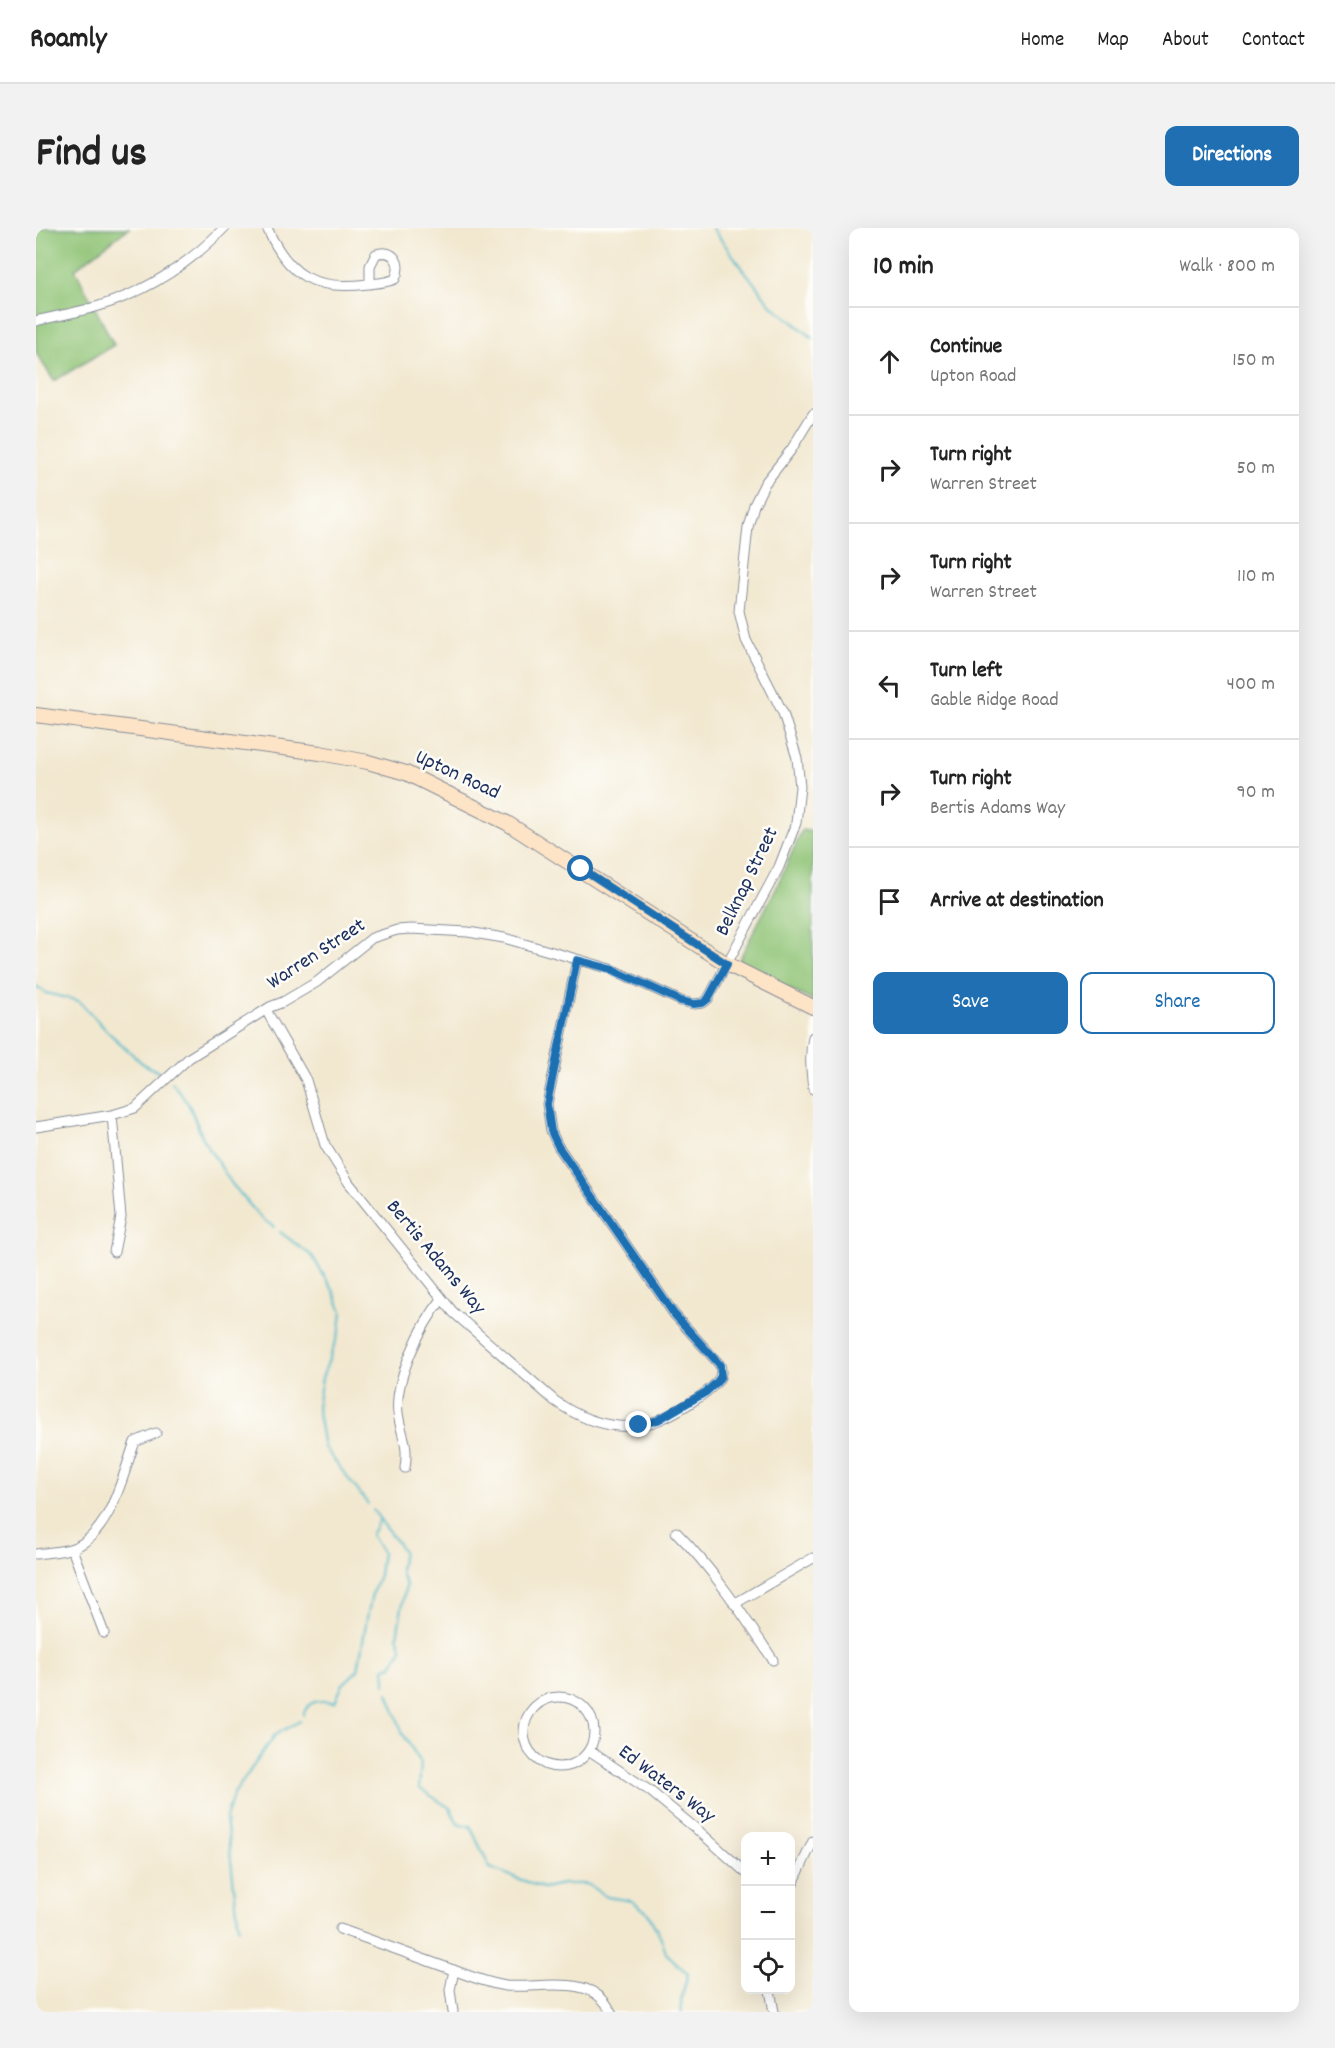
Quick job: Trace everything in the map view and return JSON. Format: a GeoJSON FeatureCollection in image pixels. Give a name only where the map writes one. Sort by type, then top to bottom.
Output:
{"type":"FeatureCollection","features":[{"type":"Feature","properties":{"kind":"main road","name":"Upton Road"},"geometry":{"type":"LineString","coordinates":[[36,715],[320,753],[368,762],[406,773],[507,823],[727,964],[813,1007]]}},
{"type":"Feature","properties":{"kind":"street"},"geometry":{"type":"LineString","coordinates":[[36,321],[100,306],[144,288],[184,265],[224,228]]}},
{"type":"Feature","properties":{"kind":"street"},"geometry":{"type":"LineString","coordinates":[[267,228],[284,257],[304,277],[343,287],[370,284]]}},
{"type":"Feature","properties":{"kind":"street","name":"Belknap Street"},"geometry":{"type":"LineString","coordinates":[[727,964],[789,844],[797,813],[800,787],[795,752],[783,713],[746,640],[739,611],[748,527],[754,505],[765,483],[791,450],[813,414]]}},
{"type":"Feature","properties":{"kind":"street","name":"Warren Street"},"geometry":{"type":"LineString","coordinates":[[36,1126],[112,1115],[135,1108],[189,1058],[266,1010],[317,982],[372,938],[398,930],[484,933],[611,969],[681,1001],[694,1004],[703,1003],[708,999],[727,964]]}},
{"type":"Feature","properties":{"kind":"street","name":"Bertis Adams Way"},"geometry":{"type":"LineString","coordinates":[[266,1010],[306,1080],[325,1145],[349,1182],[442,1299],[468,1326],[572,1413],[601,1424],[639,1425],[658,1420],[706,1392],[717,1382],[721,1373],[720,1365],[674,1314],[558,1146],[551,1131],[547,1104],[577,960]]}},
{"type":"Feature","properties":{"kind":"street"},"geometry":{"type":"LineString","coordinates":[[813,1037],[811,1072],[813,1089]]}},
{"type":"Feature","properties":{"kind":"street"},"geometry":{"type":"LineString","coordinates":[[112,1115],[121,1217],[114,1252]]}},
{"type":"Feature","properties":{"kind":"street"},"geometry":{"type":"LineString","coordinates":[[405,1468],[406,1441],[398,1415],[398,1394],[416,1343],[430,1313],[442,1299]]}},
{"type":"Feature","properties":{"kind":"street"},"geometry":{"type":"LineString","coordinates":[[36,1554],[72,1549],[85,1542],[103,1524],[135,1442],[156,1433]]}},
{"type":"Feature","properties":{"kind":"street"},"geometry":{"type":"LineString","coordinates":[[676,1533],[695,1552],[773,1660]]}},
{"type":"Feature","properties":{"kind":"street"},"geometry":{"type":"LineString","coordinates":[[72,1549],[104,1633]]}},
{"type":"Feature","properties":{"kind":"street"},"geometry":{"type":"LineString","coordinates":[[734,1604],[813,1558]]}},
{"type":"Feature","properties":{"kind":"street","name":"Ed Waters Way"},"geometry":{"type":"LineString","coordinates":[[550,1697],[562,1697],[578,1702],[586,1708],[594,1726],[595,1738],[590,1751],[580,1760],[566,1767],[555,1766],[538,1759],[526,1743],[525,1735],[526,1720],[533,1707],[550,1697]]}},
{"type":"Feature","properties":{"kind":"street","name":"Ed Waters Way"},"geometry":{"type":"LineString","coordinates":[[590,1751],[650,1791],[741,1869]]}},
{"type":"Feature","properties":{"kind":"street"},"geometry":{"type":"LineString","coordinates":[[792,1886],[813,1841]]}},
{"type":"Feature","properties":{"kind":"street"},"geometry":{"type":"LineString","coordinates":[[340,1929],[503,1985],[580,1987],[598,1994],[606,2002],[611,2012]]}},
{"type":"Feature","properties":{"kind":"street"},"geometry":{"type":"LineString","coordinates":[[453,2012],[450,1990],[454,1970]]}},
{"type":"Feature","properties":{"kind":"street"},"geometry":{"type":"LineString","coordinates":[[771,1994],[774,2012]]}},
{"type":"Feature","properties":{"kind":"green space"},"geometry":{"type":"Polygon","coordinates":[[[36,228],[129,228],[75,269],[114,345],[54,381],[36,353],[36,228]]]}},
{"type":"Feature","properties":{"kind":"green space"},"geometry":{"type":"Polygon","coordinates":[[[802,830],[813,832],[813,1001],[737,964],[776,888],[802,830]]]}},
{"type":"Feature","properties":{"kind":"waterway"},"geometry":{"type":"LineString","coordinates":[[712,228],[770,304],[813,338]]}},
{"type":"Feature","properties":{"kind":"waterway"},"geometry":{"type":"LineString","coordinates":[[36,986],[46,993],[79,1001],[142,1063],[162,1074]]}},
{"type":"Feature","properties":{"kind":"waterway"},"geometry":{"type":"LineString","coordinates":[[172,1082],[189,1105],[204,1141],[232,1184],[261,1218],[274,1227]]}},
{"type":"Feature","properties":{"kind":"waterway"},"geometry":{"type":"LineString","coordinates":[[280,1232],[312,1256],[333,1290],[342,1311],[340,1330],[322,1378],[317,1407],[324,1447],[368,1504]]}},
{"type":"Feature","properties":{"kind":"waterway"},"geometry":{"type":"LineString","coordinates":[[373,1510],[403,1551],[400,1571],[406,1585],[397,1636],[402,1649],[392,1666],[385,1668],[385,1684]]}},
{"type":"Feature","properties":{"kind":"waterway"},"geometry":{"type":"LineString","coordinates":[[303,1715],[312,1703],[335,1702],[343,1684],[358,1670],[372,1594],[379,1575],[382,1552],[371,1535],[380,1519]]}},
{"type":"Feature","properties":{"kind":"waterway"},"geometry":{"type":"LineString","coordinates":[[388,1693],[403,1734],[421,1763],[419,1788],[450,1808],[458,1824],[470,1826],[490,1868],[543,1888],[563,1884],[587,1884],[607,1897],[632,1901],[647,1912],[666,1953],[688,1974],[681,1999],[682,2012]]}},
{"type":"Feature","properties":{"kind":"waterway"},"geometry":{"type":"LineString","coordinates":[[239,1929],[226,1818],[233,1795],[275,1735],[300,1721]]}},
{"type":"Feature","properties":{"kind":"route"},"geometry":{"type":"LineString","coordinates":[[581,869],[727,964],[708,999],[703,1003],[694,1004],[681,1001],[611,969],[577,960],[547,1104],[551,1131],[558,1146],[674,1314],[720,1365],[722,1371],[717,1382],[706,1392],[658,1420],[639,1425]]}}]}
